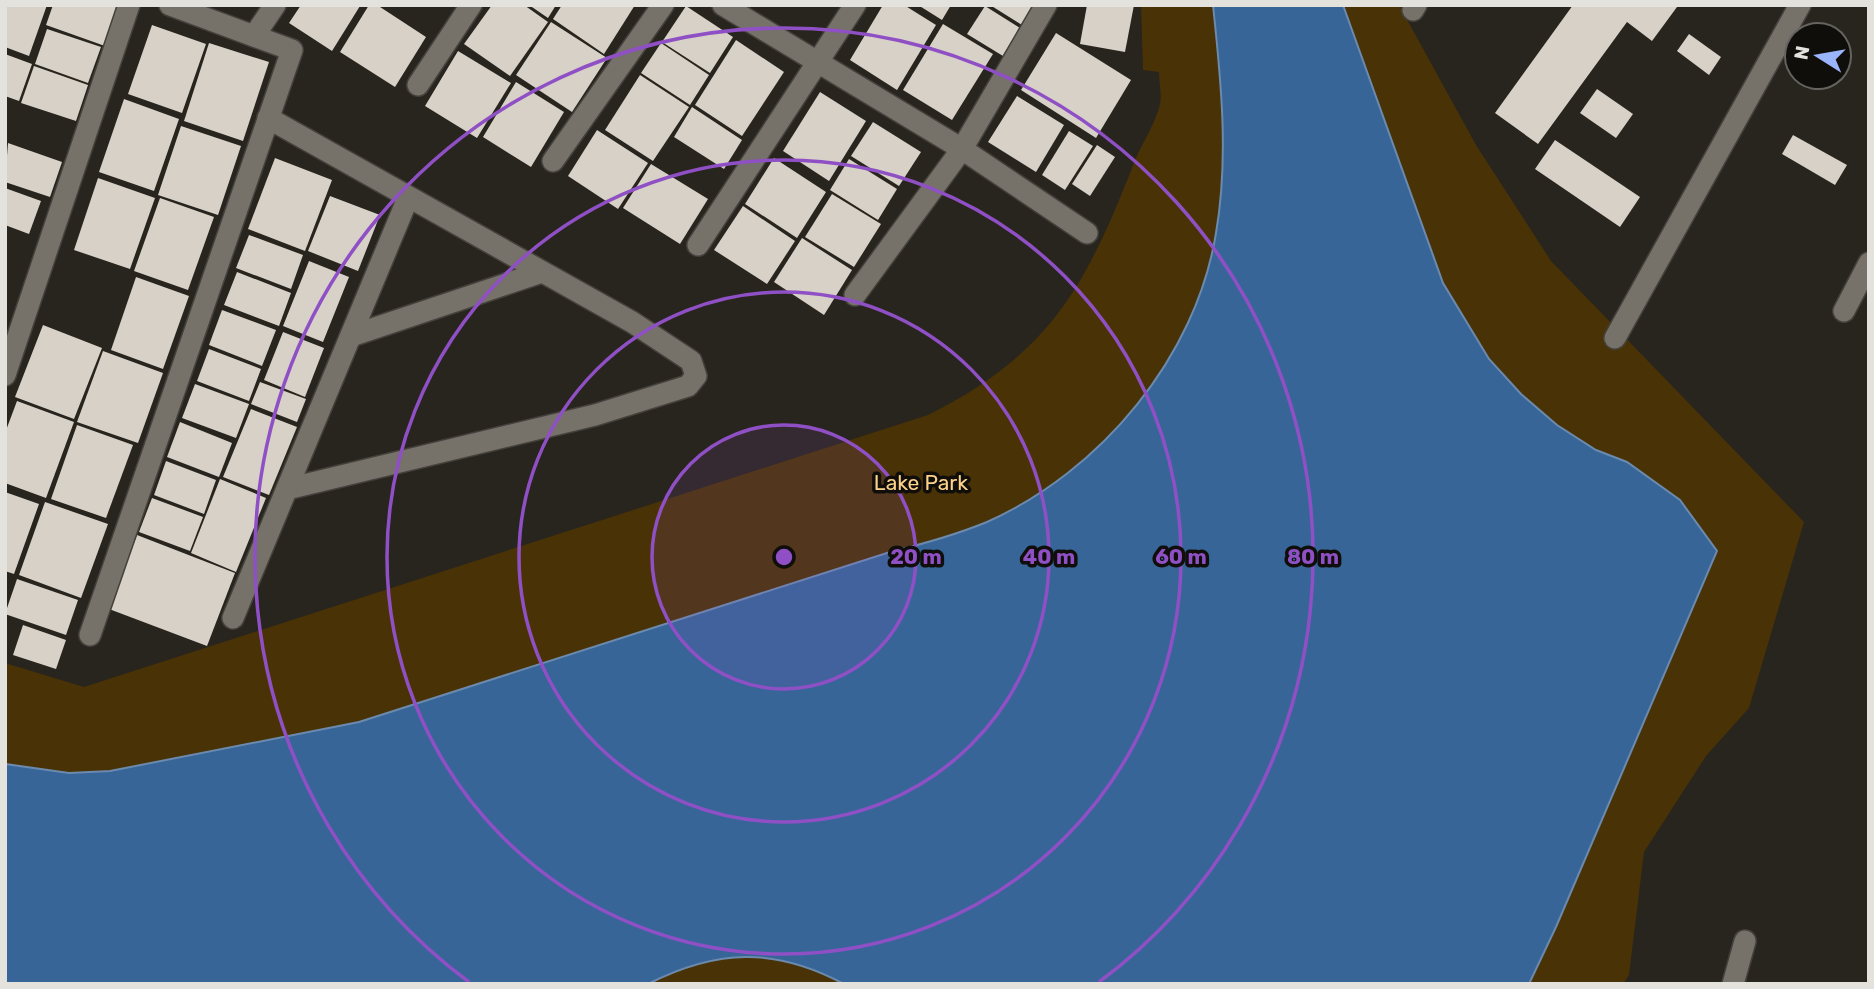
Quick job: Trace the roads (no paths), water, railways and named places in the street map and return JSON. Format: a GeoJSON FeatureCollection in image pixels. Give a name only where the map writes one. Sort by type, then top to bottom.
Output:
{"type":"FeatureCollection","features":[{"type":"Feature","properties":{"kind":"street"},"geometry":{"type":"LineString","coordinates":[[5,375],[129,5]]}},
{"type":"Feature","properties":{"kind":"street"},"geometry":{"type":"LineString","coordinates":[[90,635],[292,50],[170,5]]}},
{"type":"Feature","properties":{"kind":"street"},"geometry":{"type":"LineString","coordinates":[[254,36],[275,5]]}},
{"type":"Feature","properties":{"kind":"street"},"geometry":{"type":"LineString","coordinates":[[418,85],[471,5]]}},
{"type":"Feature","properties":{"kind":"street"},"geometry":{"type":"LineString","coordinates":[[553,161],[663,5]]}},
{"type":"Feature","properties":{"kind":"street"},"geometry":{"type":"LineString","coordinates":[[723,5],[961,149],[1087,233]]}},
{"type":"Feature","properties":{"kind":"street"},"geometry":{"type":"LineString","coordinates":[[698,245],[855,5]]}},
{"type":"Feature","properties":{"kind":"street"},"geometry":{"type":"LineString","coordinates":[[855,295],[961,149],[1046,5]]}},
{"type":"Feature","properties":{"kind":"street"},"geometry":{"type":"LineString","coordinates":[[1615,338],[1800,5]]}},
{"type":"Feature","properties":{"kind":"street"},"geometry":{"type":"LineString","coordinates":[[268,118],[632,322],[691,361],[696,376],[688,386],[595,415],[287,489]]}},
{"type":"Feature","properties":{"kind":"street"},"geometry":{"type":"LineString","coordinates":[[233,618],[408,198]]}},
{"type":"Feature","properties":{"kind":"street"},"geometry":{"type":"LineString","coordinates":[[1844,311],[1869,263]]}},
{"type":"Feature","properties":{"kind":"street"},"geometry":{"type":"LineString","coordinates":[[351,336],[542,272]]}},
{"type":"Feature","properties":{"kind":"street"},"geometry":{"type":"LineString","coordinates":[[1733,984],[1745,941]]}},
{"type":"Feature","properties":{"kind":"water"},"geometry":{"type":"Polygon","coordinates":[[[1213,5],[1343,5],[1443,283],[1489,359],[1521,394],[1557,425],[1596,450],[1627,462],[1680,500],[1717,551],[1529,984],[844,984],[794,963],[746,957],[698,964],[648,984],[5,984],[5,764],[69,773],[110,771],[359,722],[963,531],[1029,500],[1068,473],[1104,441],[1137,405],[1165,365],[1188,323],[1205,279],[1220,205],[1223,148],[1213,5]]]}},
{"type":"Feature","properties":{"kind":"park label","name":"Lake Park"},"geometry":{"type":"Point","coordinates":[921,482]}}]}
